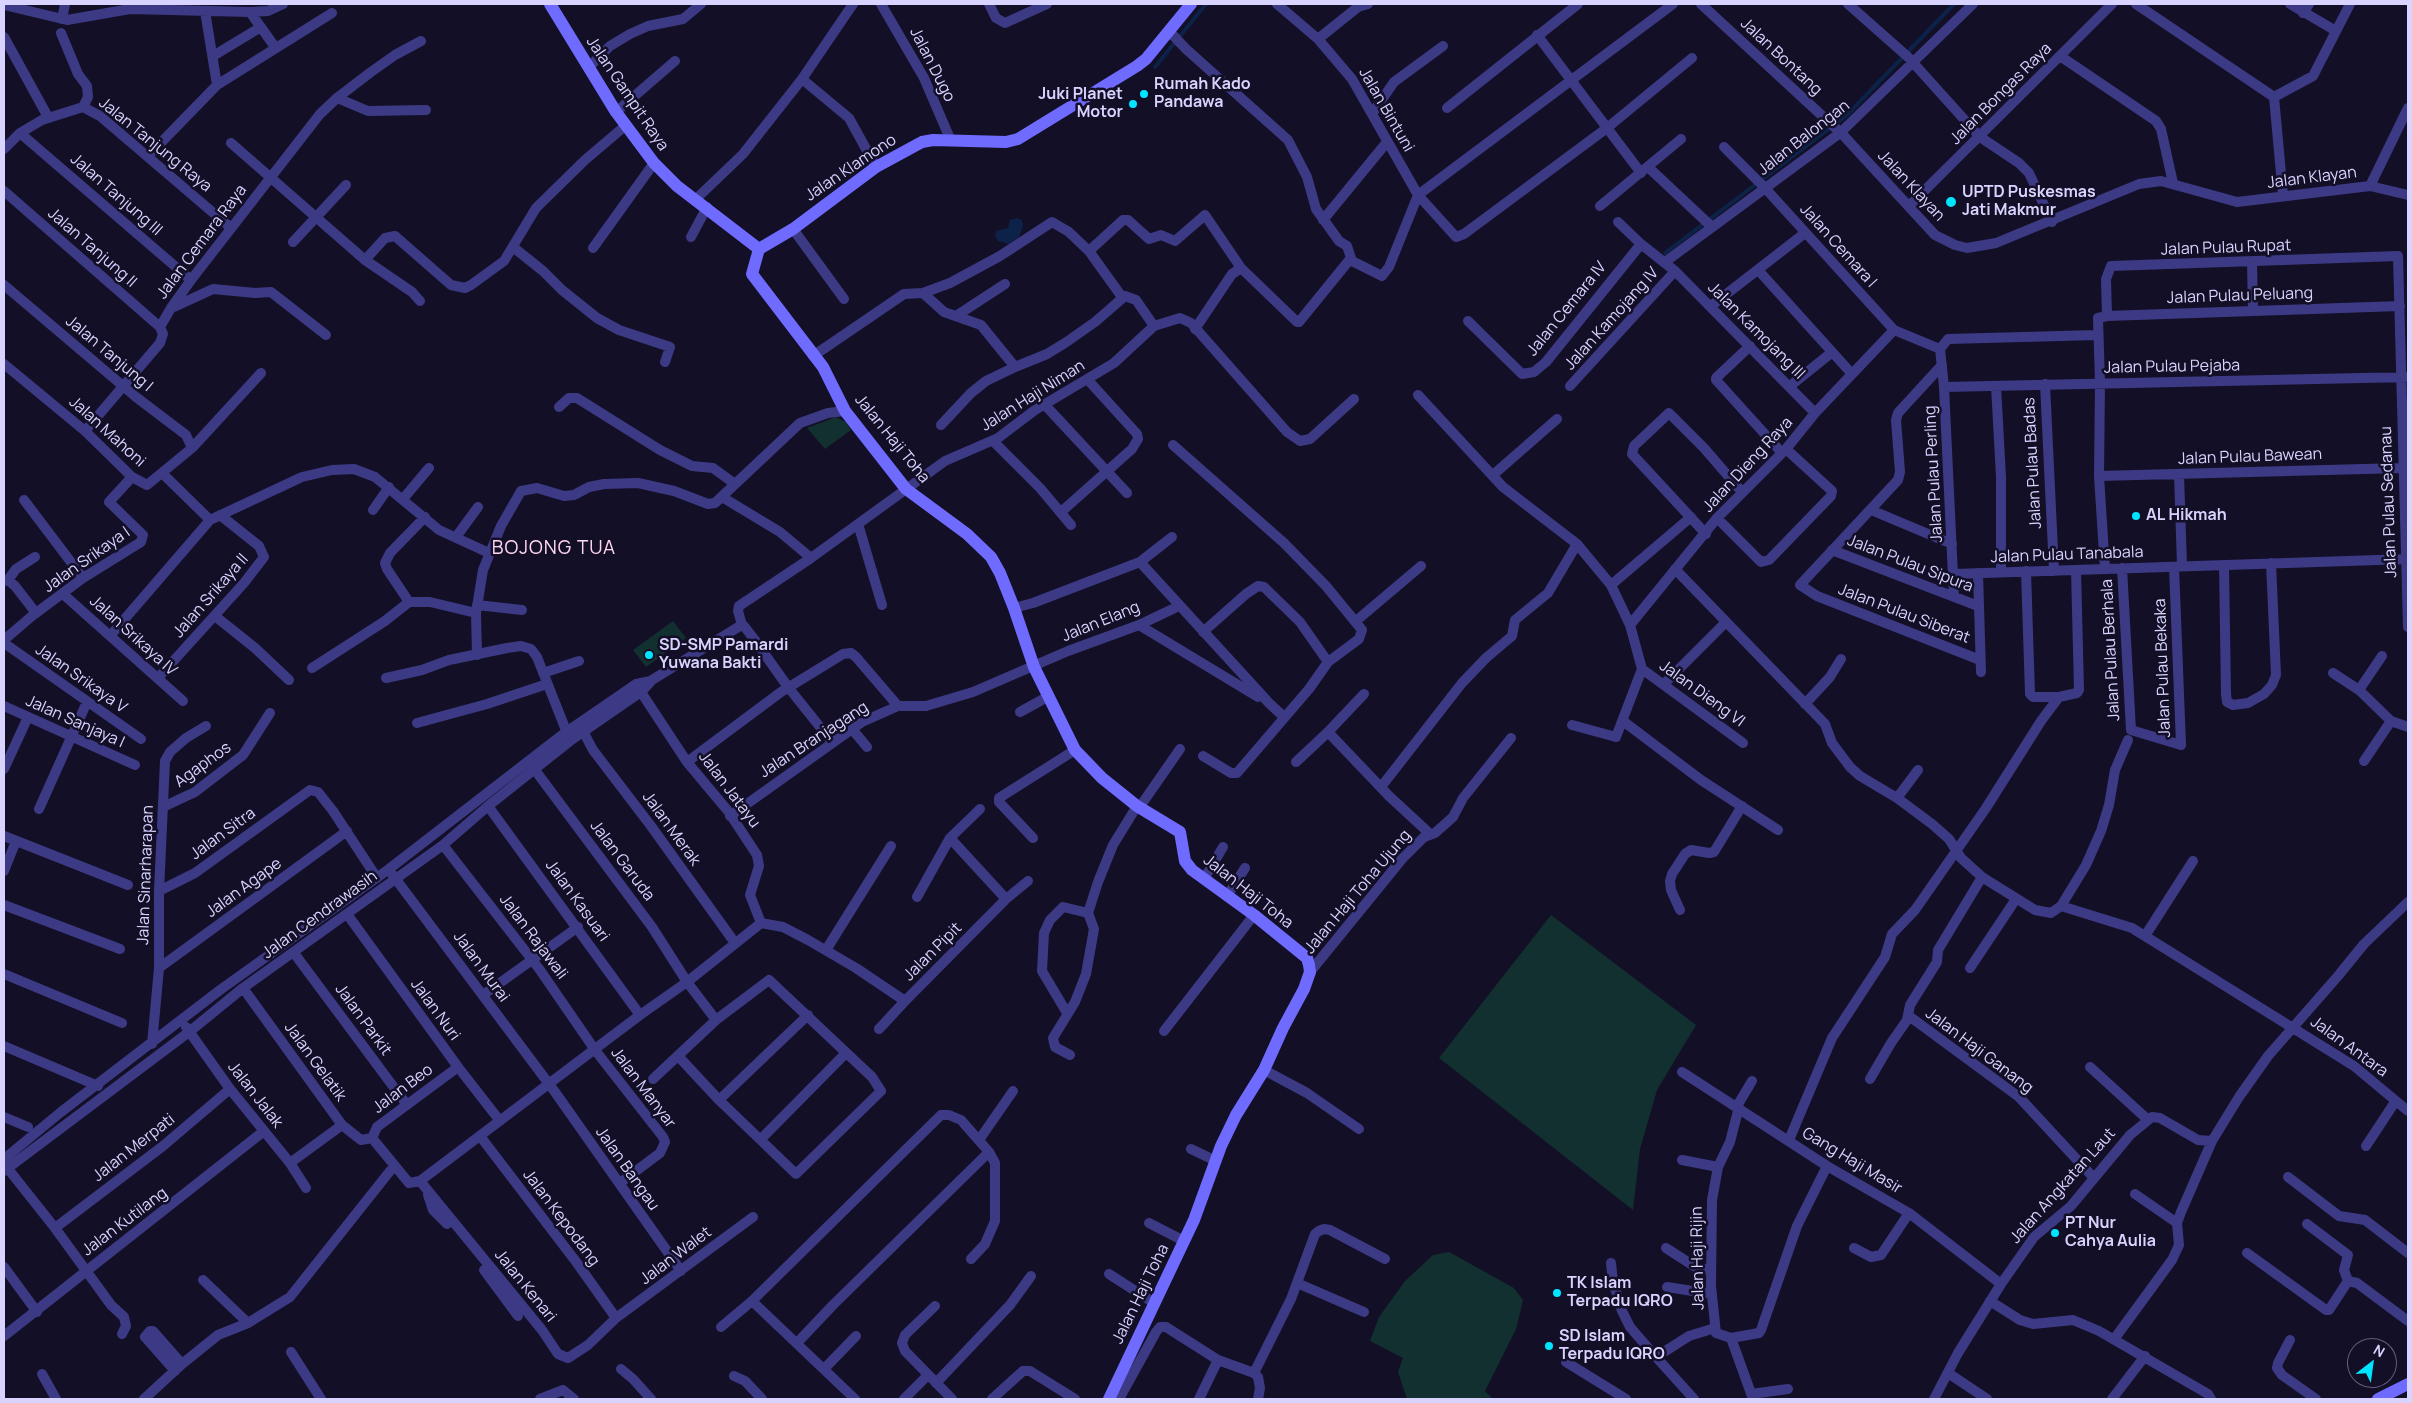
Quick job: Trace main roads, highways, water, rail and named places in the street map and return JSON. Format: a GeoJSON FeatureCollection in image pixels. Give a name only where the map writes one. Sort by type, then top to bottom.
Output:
{"type":"FeatureCollection","features":[{"type":"Feature","properties":{"kind":"water"},"geometry":{"type":"Polygon","coordinates":[[[1017,218],[1022,220],[1023,227],[1019,237],[1009,244],[998,241],[995,236],[996,231],[1008,228],[1010,220],[1017,218]]]}},
{"type":"Feature","properties":{"kind":"waterway"},"geometry":{"type":"LineString","coordinates":[[1155,67],[1206,4]]}},
{"type":"Feature","properties":{"kind":"waterway"},"geometry":{"type":"LineString","coordinates":[[1665,253],[1846,116],[1954,4]]}},
{"type":"Feature","properties":{"kind":"place","name":"Rumah Kado Pandawa"},"geometry":{"type":"Point","coordinates":[1144,94]}},
{"type":"Feature","properties":{"kind":"place","name":"Juki Planet Motor"},"geometry":{"type":"Point","coordinates":[1133,104]}},
{"type":"Feature","properties":{"kind":"place","name":"UPTD Puskesmas Jati Makmur"},"geometry":{"type":"Point","coordinates":[1951,202]}},
{"type":"Feature","properties":{"kind":"place","name":"AL Hikmah"},"geometry":{"type":"Point","coordinates":[2136,516]}},
{"type":"Feature","properties":{"kind":"place","name":"SD-SMP Pamardi Yuwana Bakti"},"geometry":{"type":"Point","coordinates":[649,655]}},
{"type":"Feature","properties":{"kind":"place","name":"PT Nur Cahya Aulia"},"geometry":{"type":"Point","coordinates":[2055,1233]}},
{"type":"Feature","properties":{"kind":"place","name":"TK Islam Terpadu IQRO"},"geometry":{"type":"Point","coordinates":[1557,1293]}},
{"type":"Feature","properties":{"kind":"place","name":"SD Islam Terpadu IQRO"},"geometry":{"type":"Point","coordinates":[1549,1346]}},
{"type":"Feature","properties":{"kind":"district","name":"BOJONG TUA"},"geometry":{"type":"Point","coordinates":[554,549]}}]}
